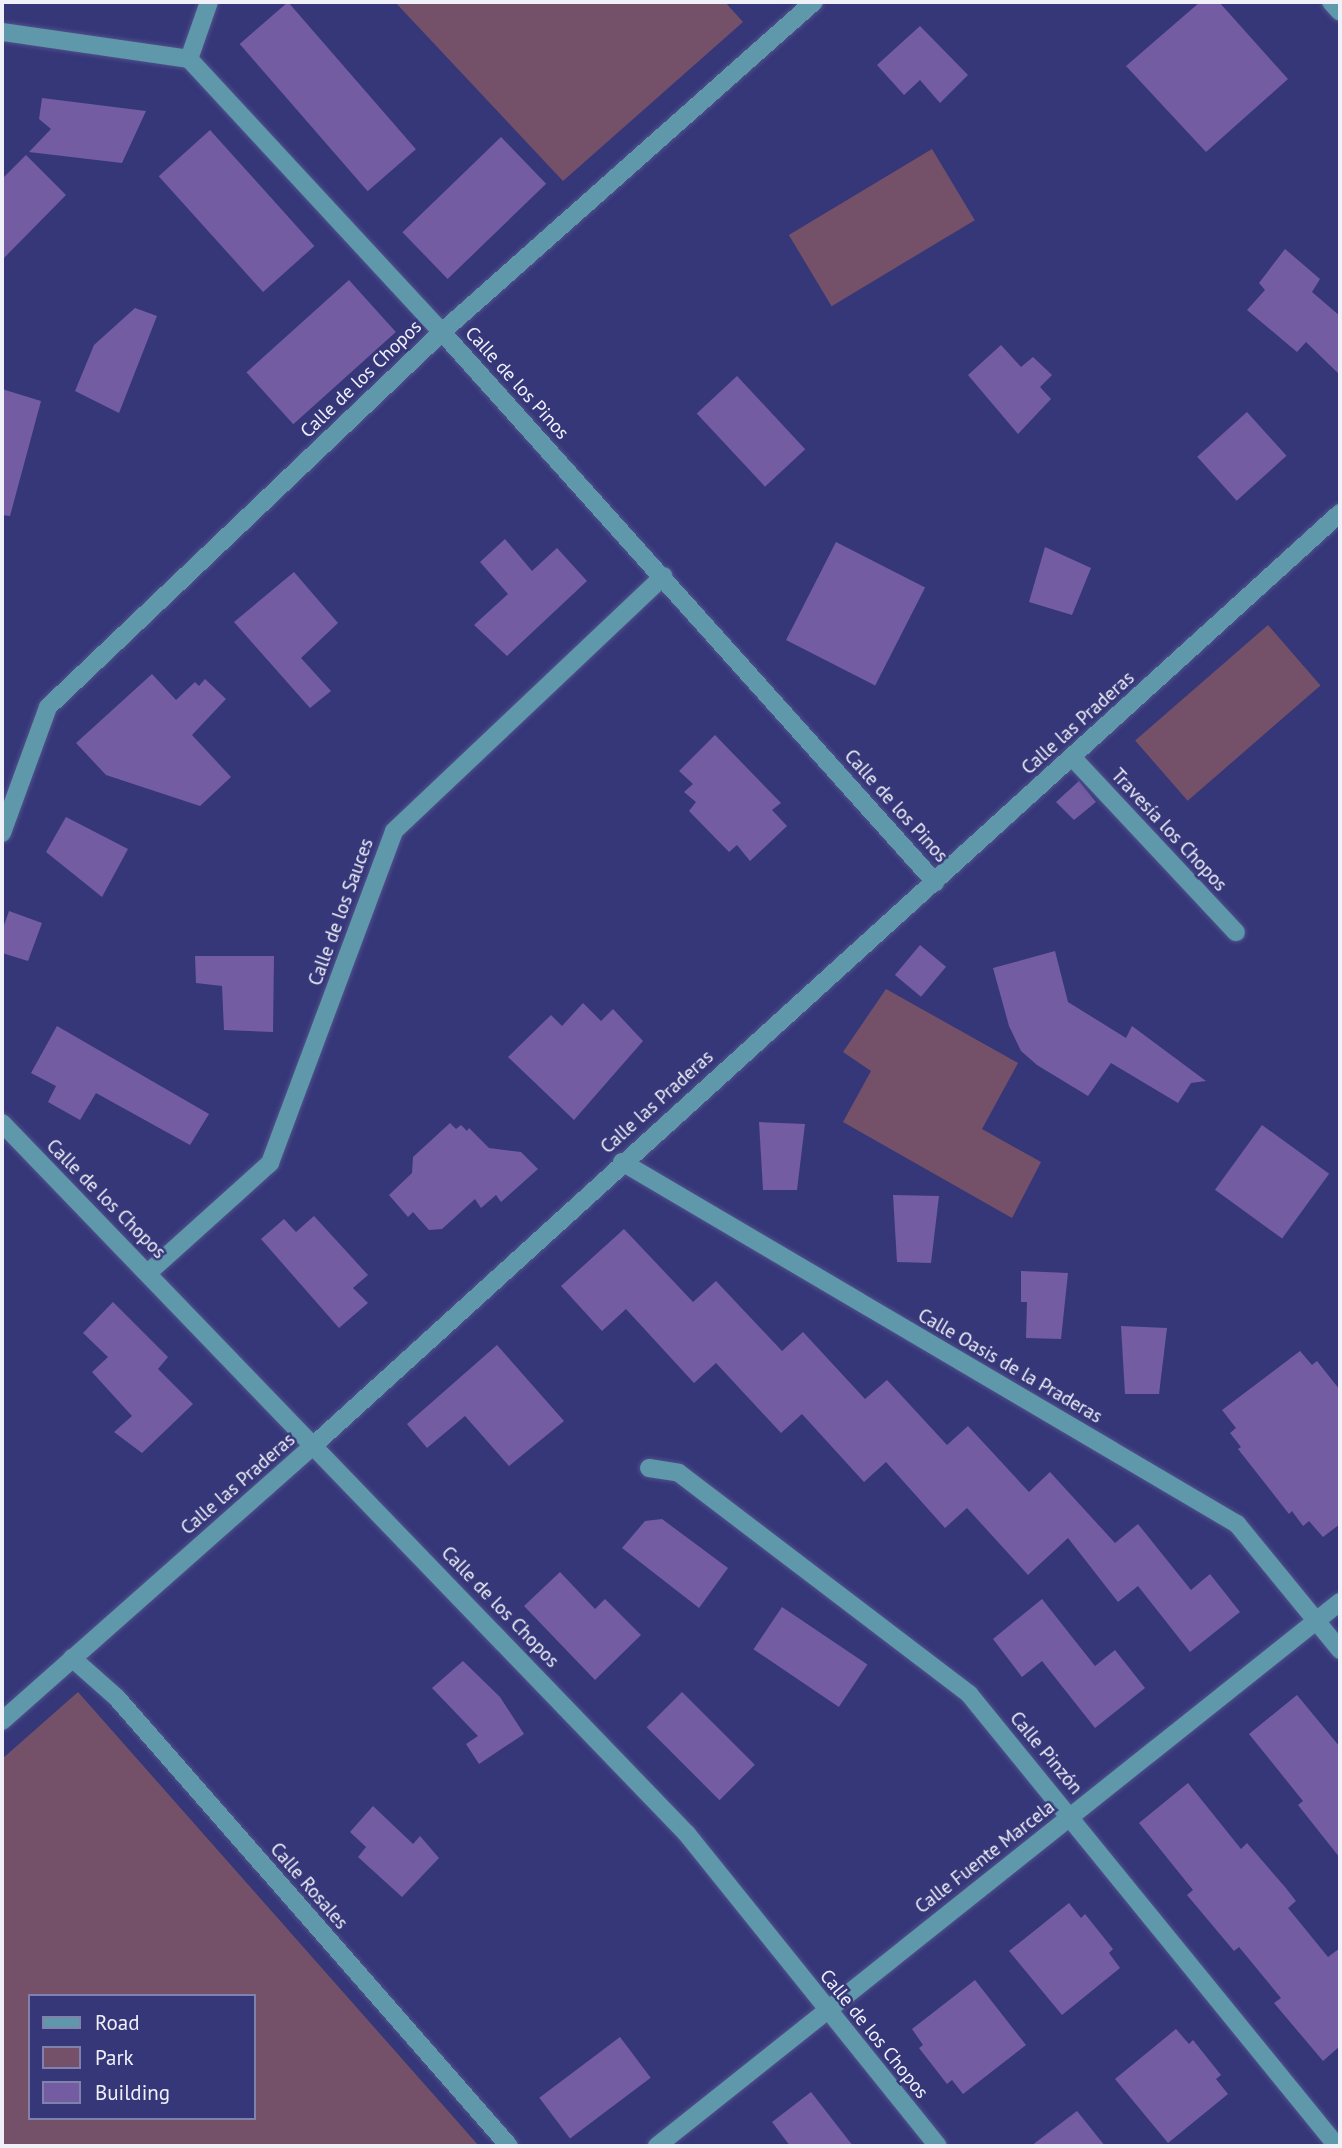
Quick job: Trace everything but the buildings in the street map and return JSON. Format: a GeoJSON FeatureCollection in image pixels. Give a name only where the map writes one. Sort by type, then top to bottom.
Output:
{"type":"FeatureCollection","features":[{"type":"Feature","properties":{"kind":"street"},"geometry":{"type":"LineString","coordinates":[[2,32],[189,59],[209,2]]}},
{"type":"Feature","properties":{"kind":"street","name":"Calle de los Chopos"},"geometry":{"type":"LineString","coordinates":[[2,834],[48,707],[442,331],[814,2]]}},
{"type":"Feature","properties":{"kind":"street"},"geometry":{"type":"LineString","coordinates":[[1331,2],[1340,12]]}},
{"type":"Feature","properties":{"kind":"street","name":"Calle de los Pinos"},"geometry":{"type":"LineString","coordinates":[[189,59],[442,331],[935,882]]}},
{"type":"Feature","properties":{"kind":"street","name":"Calle las Praderas"},"geometry":{"type":"LineString","coordinates":[[2,1721],[315,1444],[622,1162],[935,882],[1340,513]]}},
{"type":"Feature","properties":{"kind":"street","name":"Calle de los Sauces"},"geometry":{"type":"LineString","coordinates":[[149,1272],[270,1163],[394,831],[664,576]]}},
{"type":"Feature","properties":{"kind":"street","name":"Travesía los Chopos"},"geometry":{"type":"LineString","coordinates":[[1072,757],[1236,932]]}},
{"type":"Feature","properties":{"kind":"street","name":"Calle de los Chopos"},"geometry":{"type":"LineString","coordinates":[[2,1123],[315,1444],[687,1833],[938,2146]]}},
{"type":"Feature","properties":{"kind":"street","name":"Calle Oasis de la Praderas"},"geometry":{"type":"LineString","coordinates":[[622,1162],[1237,1524],[1340,1650]]}},
{"type":"Feature","properties":{"kind":"street","name":"Calle Pinzón"},"geometry":{"type":"LineString","coordinates":[[649,1468],[679,1473],[970,1694],[1337,2146]]}},
{"type":"Feature","properties":{"kind":"street","name":"Calle Fuente Marcela"},"geometry":{"type":"LineString","coordinates":[[657,2146],[1340,1602]]}},
{"type":"Feature","properties":{"kind":"street","name":"Calle Rosales"},"geometry":{"type":"LineString","coordinates":[[72,1658],[117,1698],[509,2146]]}},
{"type":"Feature","properties":{"kind":"green space"},"geometry":{"type":"Polygon","coordinates":[[[395,2],[725,2],[743,22],[563,181],[395,2]]]}},
{"type":"Feature","properties":{"kind":"green space"},"geometry":{"type":"Polygon","coordinates":[[[932,149],[975,220],[832,306],[789,235],[932,149]]]}},
{"type":"Feature","properties":{"kind":"green space"},"geometry":{"type":"Polygon","coordinates":[[[1268,625],[1320,685],[1188,801],[1135,740],[1268,625]]]}},
{"type":"Feature","properties":{"kind":"green space"},"geometry":{"type":"Polygon","coordinates":[[[886,989],[1018,1063],[982,1129],[1041,1162],[1012,1218],[843,1122],[871,1071],[843,1052],[886,989]]]}},
{"type":"Feature","properties":{"kind":"green space"},"geometry":{"type":"Polygon","coordinates":[[[78,1692],[479,2146],[4,2146],[2,1759],[78,1692]]]}}]}
